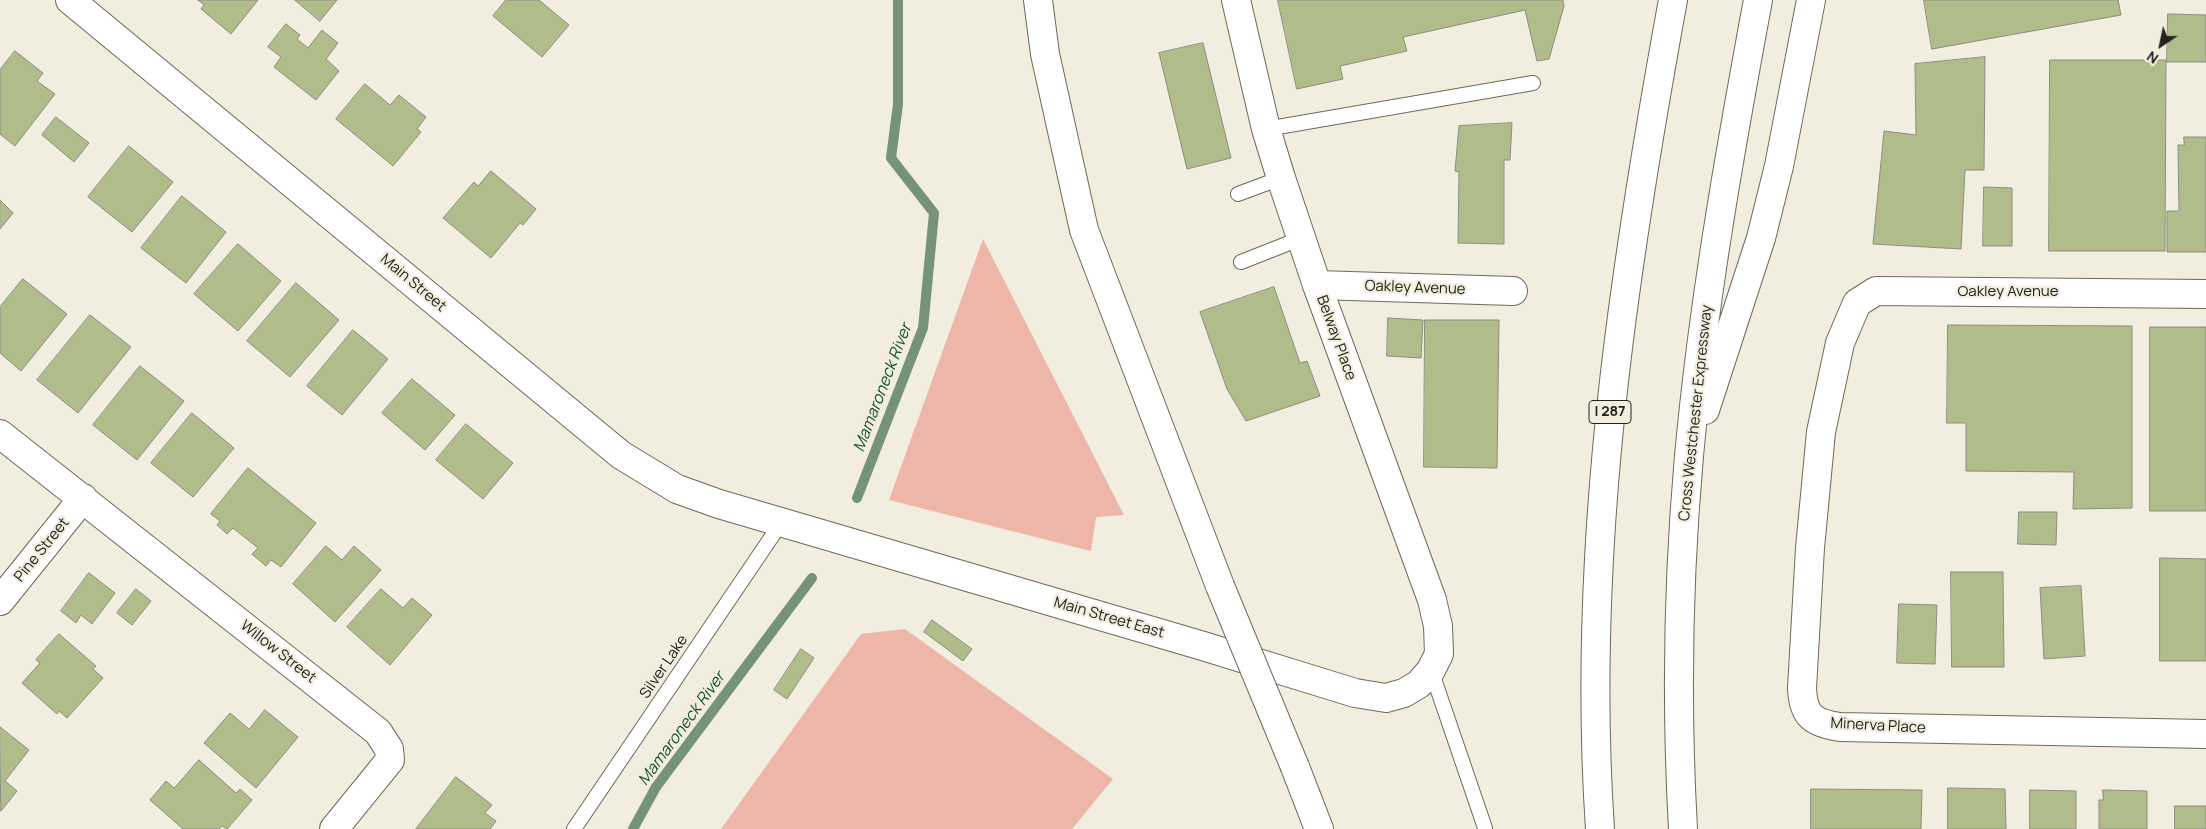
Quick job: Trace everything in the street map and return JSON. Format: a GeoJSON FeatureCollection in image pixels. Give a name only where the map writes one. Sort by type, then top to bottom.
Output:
{"type":"FeatureCollection","features":[{"type":"Feature","properties":{"kind":"main road","name":"Main Street"},"geometry":{"type":"LineString","coordinates":[[70,0],[621,455],[677,489],[781,523]]}},
{"type":"Feature","properties":{"kind":"main road"},"geometry":{"type":"LineString","coordinates":[[1038,0],[1045,54],[1084,230],[1220,586],[1319,829]]}},
{"type":"Feature","properties":{"kind":"main road","name":"Belway Place"},"geometry":{"type":"LineString","coordinates":[[1236,0],[1266,129],[1281,178],[1316,284],[1432,600],[1438,626],[1439,654],[1431,670]]}},
{"type":"Feature","properties":{"kind":"main road","name":"I 287"},"geometry":{"type":"LineString","coordinates":[[1600,829],[1596,688],[1599,569],[1606,451],[1619,334],[1636,216],[1673,0]]}},
{"type":"Feature","properties":{"kind":"main road","name":"Cross Westchester Expressway"},"geometry":{"type":"LineString","coordinates":[[1683,829],[1679,688],[1682,573],[1689,457],[1701,345],[1717,238],[1758,0]]}},
{"type":"Feature","properties":{"kind":"main road"},"geometry":{"type":"LineString","coordinates":[[1689,457],[1737,317],[1761,238],[1779,166],[1811,0]]}},
{"type":"Feature","properties":{"kind":"main road","name":"Oakley Avenue"},"geometry":{"type":"LineString","coordinates":[[1316,284],[1513,291]]}},
{"type":"Feature","properties":{"kind":"main road","name":"Oakley Avenue"},"geometry":{"type":"LineString","coordinates":[[1840,343],[1857,303],[1876,291],[2206,294]]}},
{"type":"Feature","properties":{"kind":"main road","name":"Minerva Place"},"geometry":{"type":"LineString","coordinates":[[1840,343],[1821,432],[1810,548],[1802,704],[1810,716],[1828,726],[1840,727],[2206,734]]}},
{"type":"Feature","properties":{"kind":"main road"},"geometry":{"type":"LineString","coordinates":[[0,434],[83,498]]}},
{"type":"Feature","properties":{"kind":"main road","name":"Pine Street"},"geometry":{"type":"LineString","coordinates":[[0,602],[83,498]]}},
{"type":"Feature","properties":{"kind":"main road","name":"Willow Street"},"geometry":{"type":"LineString","coordinates":[[83,498],[378,732],[389,749],[390,760],[334,829]]}},
{"type":"Feature","properties":{"kind":"main road","name":"Main Street East"},"geometry":{"type":"LineString","coordinates":[[781,523],[1355,692],[1386,698],[1404,693],[1419,684],[1431,670]]}},
{"type":"Feature","properties":{"kind":"lane"},"geometry":{"type":"LineString","coordinates":[[1266,129],[1533,83]]}},
{"type":"Feature","properties":{"kind":"lane"},"geometry":{"type":"LineString","coordinates":[[1238,194],[1281,178]]}},
{"type":"Feature","properties":{"kind":"lane"},"geometry":{"type":"LineString","coordinates":[[1241,262],[1302,238]]}},
{"type":"Feature","properties":{"kind":"lane","name":"Silver Lake"},"geometry":{"type":"LineString","coordinates":[[574,829],[781,523]]}},
{"type":"Feature","properties":{"kind":"lane"},"geometry":{"type":"LineString","coordinates":[[1431,670],[1486,828]]}},
{"type":"Feature","properties":{"kind":"shaded area"},"geometry":{"type":"Polygon","coordinates":[[[983,239],[1124,515],[1096,517],[1091,551],[889,500],[983,239]]]}},
{"type":"Feature","properties":{"kind":"shaded area"},"geometry":{"type":"Polygon","coordinates":[[[905,629],[1113,779],[1072,829],[721,829],[861,634],[905,629]]]}},
{"type":"Feature","properties":{"kind":"building"},"geometry":{"type":"Polygon","coordinates":[[[198,0],[258,0],[231,34],[201,9],[204,5],[198,0]]]}},
{"type":"Feature","properties":{"kind":"building"},"geometry":{"type":"Polygon","coordinates":[[[295,0],[337,0],[320,21],[295,0]]]}},
{"type":"Feature","properties":{"kind":"building"},"geometry":{"type":"Polygon","coordinates":[[[506,0],[539,0],[569,25],[542,57],[493,16],[506,0]]]}},
{"type":"Feature","properties":{"kind":"building"},"geometry":{"type":"Polygon","coordinates":[[[1278,0],[1563,0],[1564,6],[1549,59],[1537,61],[1525,10],[1403,37],[1407,51],[1340,66],[1343,79],[1297,89],[1278,0]]]}},
{"type":"Feature","properties":{"kind":"building"},"geometry":{"type":"Polygon","coordinates":[[[1924,0],[2118,0],[2121,15],[1932,49],[1924,0]]]}},
{"type":"Feature","properties":{"kind":"building"},"geometry":{"type":"Polygon","coordinates":[[[2168,14],[2206,15],[2206,62],[2167,62],[2168,14]]]}},
{"type":"Feature","properties":{"kind":"building"},"geometry":{"type":"Polygon","coordinates":[[[286,24],[300,35],[297,39],[308,48],[322,30],[338,43],[326,59],[339,71],[316,100],[274,67],[281,57],[268,47],[286,24]]]}},
{"type":"Feature","properties":{"kind":"building"},"geometry":{"type":"Polygon","coordinates":[[[1203,43],[1231,158],[1187,169],[1159,53],[1203,43]]]}},
{"type":"Feature","properties":{"kind":"building"},"geometry":{"type":"Polygon","coordinates":[[[15,51],[43,73],[37,81],[55,94],[15,146],[0,134],[0,70],[15,51]]]}},
{"type":"Feature","properties":{"kind":"building"},"geometry":{"type":"Polygon","coordinates":[[[1985,57],[1984,170],[1965,170],[1961,249],[1873,244],[1884,131],[1916,135],[1915,64],[1985,57]]]}},
{"type":"Feature","properties":{"kind":"building"},"geometry":{"type":"Polygon","coordinates":[[[2050,60],[2166,60],[2165,251],[2049,251],[2050,60]]]}},
{"type":"Feature","properties":{"kind":"building"},"geometry":{"type":"Polygon","coordinates":[[[365,84],[390,105],[399,95],[426,117],[417,129],[421,132],[393,166],[336,119],[365,84]]]}},
{"type":"Feature","properties":{"kind":"building"},"geometry":{"type":"Polygon","coordinates":[[[56,117],[89,143],[74,162],[42,135],[56,117]]]}},
{"type":"Feature","properties":{"kind":"building"},"geometry":{"type":"Polygon","coordinates":[[[1512,123],[1510,160],[1504,160],[1504,244],[1458,243],[1459,172],[1455,171],[1459,126],[1512,123]]]}},
{"type":"Feature","properties":{"kind":"building"},"geometry":{"type":"Polygon","coordinates":[[[2184,137],[2206,137],[2206,252],[2167,252],[2167,211],[2179,211],[2178,145],[2184,145],[2184,137]]]}},
{"type":"Feature","properties":{"kind":"building"},"geometry":{"type":"Polygon","coordinates":[[[129,146],[173,182],[132,232],[88,197],[129,146]]]}},
{"type":"Feature","properties":{"kind":"building"},"geometry":{"type":"Polygon","coordinates":[[[491,171],[536,209],[523,225],[520,223],[491,258],[443,218],[474,182],[478,186],[491,171]]]}},
{"type":"Feature","properties":{"kind":"building"},"geometry":{"type":"Polygon","coordinates":[[[1984,187],[2012,188],[2012,246],[1983,246],[1984,187]]]}},
{"type":"Feature","properties":{"kind":"building"},"geometry":{"type":"Polygon","coordinates":[[[182,196],[226,232],[186,283],[141,248],[182,196]]]}},
{"type":"Feature","properties":{"kind":"building"},"geometry":{"type":"Polygon","coordinates":[[[0,200],[13,213],[0,229],[0,200]]]}},
{"type":"Feature","properties":{"kind":"building"},"geometry":{"type":"Polygon","coordinates":[[[238,244],[281,281],[238,331],[194,294],[238,244]]]}},
{"type":"Feature","properties":{"kind":"building"},"geometry":{"type":"Polygon","coordinates":[[[23,279],[67,314],[21,371],[0,353],[0,307],[23,279]]]}},
{"type":"Feature","properties":{"kind":"building"},"geometry":{"type":"Polygon","coordinates":[[[296,283],[339,320],[290,377],[247,341],[296,283]]]}},
{"type":"Feature","properties":{"kind":"building"},"geometry":{"type":"Polygon","coordinates":[[[1274,287],[1300,363],[1307,361],[1320,396],[1246,421],[1227,389],[1200,312],[1274,287]]]}},
{"type":"Feature","properties":{"kind":"building"},"geometry":{"type":"Polygon","coordinates":[[[90,315],[131,347],[78,413],[37,380],[90,315]]]}},
{"type":"Feature","properties":{"kind":"building"},"geometry":{"type":"Polygon","coordinates":[[[1388,318],[1423,320],[1421,358],[1387,356],[1388,318]]]}},
{"type":"Feature","properties":{"kind":"building"},"geometry":{"type":"Polygon","coordinates":[[[1425,320],[1499,320],[1497,468],[1424,467],[1425,320]]]}},
{"type":"Feature","properties":{"kind":"building"},"geometry":{"type":"Polygon","coordinates":[[[1948,325],[2132,326],[2132,508],[2073,509],[2074,472],[1966,471],[1966,423],[1947,423],[1948,325]]]}},
{"type":"Feature","properties":{"kind":"building"},"geometry":{"type":"Polygon","coordinates":[[[2150,327],[2206,327],[2206,511],[2150,511],[2150,327]]]}},
{"type":"Feature","properties":{"kind":"building"},"geometry":{"type":"Polygon","coordinates":[[[353,330],[388,359],[342,415],[307,386],[353,330]]]}},
{"type":"Feature","properties":{"kind":"building"},"geometry":{"type":"Polygon","coordinates":[[[140,366],[184,401],[137,460],[93,425],[140,366]]]}},
{"type":"Feature","properties":{"kind":"building"},"geometry":{"type":"Polygon","coordinates":[[[412,379],[455,415],[425,450],[382,413],[412,379]]]}},
{"type":"Feature","properties":{"kind":"building"},"geometry":{"type":"Polygon","coordinates":[[[192,413],[234,448],[193,497],[151,463],[192,413]]]}},
{"type":"Feature","properties":{"kind":"building"},"geometry":{"type":"Polygon","coordinates":[[[466,424],[513,463],[483,499],[436,460],[466,424]]]}},
{"type":"Feature","properties":{"kind":"building"},"geometry":{"type":"Polygon","coordinates":[[[248,468],[316,523],[281,567],[271,560],[266,566],[252,554],[258,548],[233,528],[227,534],[217,525],[220,521],[211,514],[248,468]]]}},
{"type":"Feature","properties":{"kind":"building"},"geometry":{"type":"Polygon","coordinates":[[[2019,512],[2057,512],[2056,545],[2018,544],[2019,512]]]}},
{"type":"Feature","properties":{"kind":"building"},"geometry":{"type":"Polygon","coordinates":[[[326,546],[342,560],[354,546],[381,570],[335,622],[293,584],[326,546]]]}},
{"type":"Feature","properties":{"kind":"building"},"geometry":{"type":"Polygon","coordinates":[[[2160,558],[2206,559],[2206,661],[2160,661],[2160,558]]]}},
{"type":"Feature","properties":{"kind":"building"},"geometry":{"type":"Polygon","coordinates":[[[1951,572],[2003,572],[2004,667],[1952,667],[1951,572]]]}},
{"type":"Feature","properties":{"kind":"building"},"geometry":{"type":"Polygon","coordinates":[[[89,573],[115,593],[92,624],[81,615],[76,623],[61,611],[89,573]]]}},
{"type":"Feature","properties":{"kind":"building"},"geometry":{"type":"Polygon","coordinates":[[[2081,586],[2085,656],[2044,659],[2040,588],[2081,586]]]}},
{"type":"Feature","properties":{"kind":"building"},"geometry":{"type":"Polygon","coordinates":[[[136,589],[151,601],[132,625],[117,613],[136,589]]]}},
{"type":"Feature","properties":{"kind":"building"},"geometry":{"type":"Polygon","coordinates":[[[381,589],[403,608],[412,598],[432,615],[390,665],[347,627],[381,589]]]}},
{"type":"Feature","properties":{"kind":"building"},"geometry":{"type":"Polygon","coordinates":[[[1899,604],[1937,605],[1935,664],[1897,663],[1899,604]]]}},
{"type":"Feature","properties":{"kind":"building"},"geometry":{"type":"Polygon","coordinates":[[[932,620],[972,649],[963,661],[924,632],[932,620]]]}},
{"type":"Feature","properties":{"kind":"building"},"geometry":{"type":"Polygon","coordinates":[[[59,634],[96,666],[93,669],[103,678],[67,718],[59,711],[57,714],[22,683],[40,663],[36,660],[59,634]]]}},
{"type":"Feature","properties":{"kind":"building"},"geometry":{"type":"Polygon","coordinates":[[[801,649],[814,658],[787,699],[774,690],[801,649]]]}},
{"type":"Feature","properties":{"kind":"building"},"geometry":{"type":"Polygon","coordinates":[[[265,710],[298,737],[256,788],[204,743],[230,713],[249,729],[265,710]]]}},
{"type":"Feature","properties":{"kind":"building"},"geometry":{"type":"Polygon","coordinates":[[[0,727],[29,750],[5,781],[17,791],[1,811],[0,727]]]}},
{"type":"Feature","properties":{"kind":"building"},"geometry":{"type":"Polygon","coordinates":[[[199,760],[236,793],[240,789],[252,800],[227,829],[222,826],[219,829],[183,829],[150,800],[166,781],[174,788],[199,760]]]}},
{"type":"Feature","properties":{"kind":"building"},"geometry":{"type":"Polygon","coordinates":[[[456,777],[492,805],[485,813],[496,821],[490,829],[416,829],[456,777]]]}},
{"type":"Feature","properties":{"kind":"building"},"geometry":{"type":"Polygon","coordinates":[[[1948,788],[2005,789],[2006,829],[1948,829],[1948,788]]]}},
{"type":"Feature","properties":{"kind":"building"},"geometry":{"type":"Polygon","coordinates":[[[1811,789],[1922,790],[1921,829],[1811,829],[1811,789]]]}},
{"type":"Feature","properties":{"kind":"building"},"geometry":{"type":"Polygon","coordinates":[[[2030,790],[2076,791],[2076,829],[2030,829],[2030,790]]]}},
{"type":"Feature","properties":{"kind":"building"},"geometry":{"type":"Polygon","coordinates":[[[2103,790],[2147,791],[2147,829],[2099,829],[2099,800],[2103,800],[2103,790]]]}},
{"type":"Feature","properties":{"kind":"building"},"geometry":{"type":"Polygon","coordinates":[[[2175,806],[2206,806],[2206,829],[2175,829],[2175,806]]]}},
{"type":"Feature","properties":{"kind":"waterway","name":"Mamaroneck River"},"geometry":{"type":"LineString","coordinates":[[857,498],[923,328],[934,213],[891,158],[898,104],[898,0]]}},
{"type":"Feature","properties":{"kind":"waterway","name":"Mamaroneck River"},"geometry":{"type":"LineString","coordinates":[[633,829],[656,787],[812,578]]}}]}
